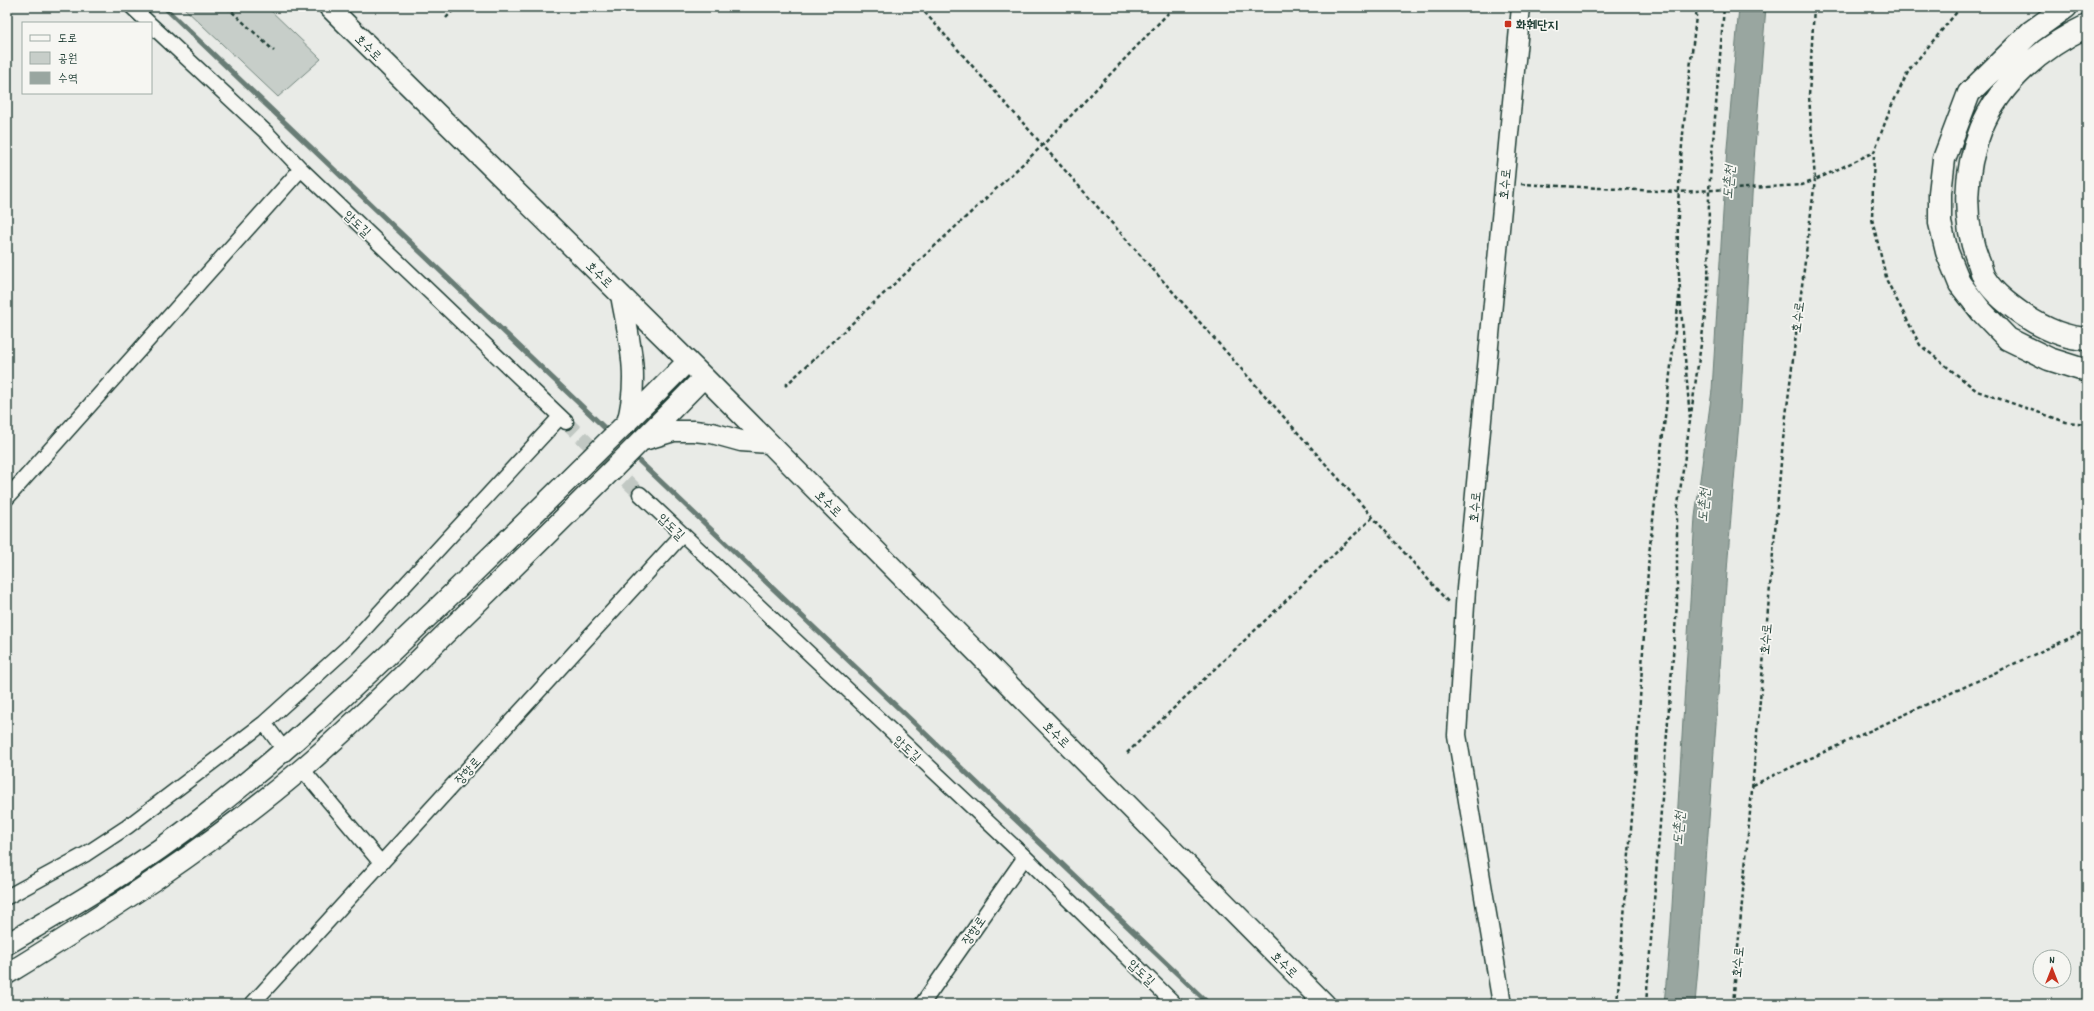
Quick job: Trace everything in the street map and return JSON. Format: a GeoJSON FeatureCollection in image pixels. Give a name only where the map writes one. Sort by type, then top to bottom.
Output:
{"type":"FeatureCollection","features":[{"type":"Feature","properties":{"kind":"highway"},"geometry":{"type":"LineString","coordinates":[[2066,7],[2031,32],[1969,93],[1944,159],[1940,193],[1940,223],[1947,252],[1960,284],[1986,317],[2008,338],[2049,359],[2087,371]]}},
{"type":"Feature","properties":{"kind":"highway"},"geometry":{"type":"LineString","coordinates":[[2083,28],[2045,50],[2020,73],[1997,100],[1981,129],[1972,161],[1967,191],[1967,218],[1972,245],[1985,279],[2008,305],[2038,325],[2077,338],[2087,339]]}},
{"type":"Feature","properties":{"kind":"main road","name":"호수로"},"geometry":{"type":"LineString","coordinates":[[329,7],[704,377],[1325,1004]]}},
{"type":"Feature","properties":{"kind":"main road"},"geometry":{"type":"LineString","coordinates":[[621,295],[632,350],[634,370],[632,405],[623,426]]}},
{"type":"Feature","properties":{"kind":"main road"},"geometry":{"type":"LineString","coordinates":[[7,944],[139,864],[203,818],[285,751],[376,667],[605,445],[688,361]]}},
{"type":"Feature","properties":{"kind":"main road"},"geometry":{"type":"LineString","coordinates":[[7,974],[137,893],[190,855],[302,769],[366,711],[622,461],[704,377]]}},
{"type":"Feature","properties":{"kind":"main road"},"geometry":{"type":"LineString","coordinates":[[640,443],[674,431],[712,433],[741,441],[769,443]]}},
{"type":"Feature","properties":{"kind":"street","name":"압도길"},"geometry":{"type":"LineString","coordinates":[[132,7],[148,22]]}},
{"type":"Feature","properties":{"kind":"street","name":"호수로"},"geometry":{"type":"LineString","coordinates":[[1502,1004],[1457,735],[1464,620],[1521,7]]}},
{"type":"Feature","properties":{"kind":"street","name":"압도길"},"geometry":{"type":"LineString","coordinates":[[152,26],[267,133],[301,169],[563,419],[346,648],[264,723]]}},
{"type":"Feature","properties":{"kind":"street"},"geometry":{"type":"LineString","coordinates":[[7,498],[301,169]]}},
{"type":"Feature","properties":{"kind":"street","name":"압도길"},"geometry":{"type":"LineString","coordinates":[[640,494],[1025,857],[1175,1004]]}},
{"type":"Feature","properties":{"kind":"street","name":"장항로"},"geometry":{"type":"LineString","coordinates":[[252,1004],[682,535]]}},
{"type":"Feature","properties":{"kind":"street"},"geometry":{"type":"LineString","coordinates":[[7,897],[86,854],[127,827],[264,723],[285,751]]}},
{"type":"Feature","properties":{"kind":"street"},"geometry":{"type":"LineString","coordinates":[[302,769],[381,863]]}},
{"type":"Feature","properties":{"kind":"street","name":"장항로"},"geometry":{"type":"LineString","coordinates":[[922,1004],[1025,857]]}},
{"type":"Feature","properties":{"kind":"path"},"geometry":{"type":"LineString","coordinates":[[227,7],[274,51]]}},
{"type":"Feature","properties":{"kind":"path"},"geometry":{"type":"LineString","coordinates":[[446,18],[456,7]]}},
{"type":"Feature","properties":{"kind":"path"},"geometry":{"type":"LineString","coordinates":[[920,7],[1464,620]]}},
{"type":"Feature","properties":{"kind":"path"},"geometry":{"type":"LineString","coordinates":[[785,386],[1043,145],[1174,7]]}},
{"type":"Feature","properties":{"kind":"path"},"geometry":{"type":"LineString","coordinates":[[1690,425],[1678,265],[1678,192],[1697,7]]}},
{"type":"Feature","properties":{"kind":"path"},"geometry":{"type":"LineString","coordinates":[[1646,1004],[1678,604],[1677,512],[1708,295],[1711,191],[1724,7]]}},
{"type":"Feature","properties":{"kind":"path","name":"호수로"},"geometry":{"type":"LineString","coordinates":[[1733,1004],[1783,440],[1815,180],[1809,96],[1814,7]]}},
{"type":"Feature","properties":{"kind":"path"},"geometry":{"type":"LineString","coordinates":[[1504,183],[1678,192],[1802,185],[1874,152]]}},
{"type":"Feature","properties":{"kind":"path"},"geometry":{"type":"LineString","coordinates":[[1617,1004],[1635,779],[1649,554],[1680,289]]}},
{"type":"Feature","properties":{"kind":"path"},"geometry":{"type":"LineString","coordinates":[[1127,753],[1372,518]]}},
{"type":"Feature","properties":{"kind":"path"},"geometry":{"type":"LineString","coordinates":[[1753,785],[2087,630]]}},
{"type":"Feature","properties":{"kind":"green space"},"geometry":{"type":"Polygon","coordinates":[[[183,7],[267,7],[321,59],[278,97],[183,7]]]}},
{"type":"Feature","properties":{"kind":"water","name":"도촌천"},"geometry":{"type":"Polygon","coordinates":[[[1739,7],[1766,7],[1754,160],[1740,411],[1700,944],[1695,1004],[1664,1004],[1670,940],[1695,517],[1712,390],[1727,148],[1739,7]]]}},
{"type":"Feature","properties":{"kind":"waterway"},"geometry":{"type":"LineString","coordinates":[[164,7],[610,433]]}},
{"type":"Feature","properties":{"kind":"waterway"},"geometry":{"type":"LineString","coordinates":[[633,455],[1209,1004]]}},
{"type":"Feature","properties":{"kind":"tunnel"},"geometry":{"type":"LineString","coordinates":[[566,422],[640,494]]}},
{"type":"Feature","properties":{"kind":"place","name":"화훼단지"},"geometry":{"type":"Point","coordinates":[1508,24]}}]}
